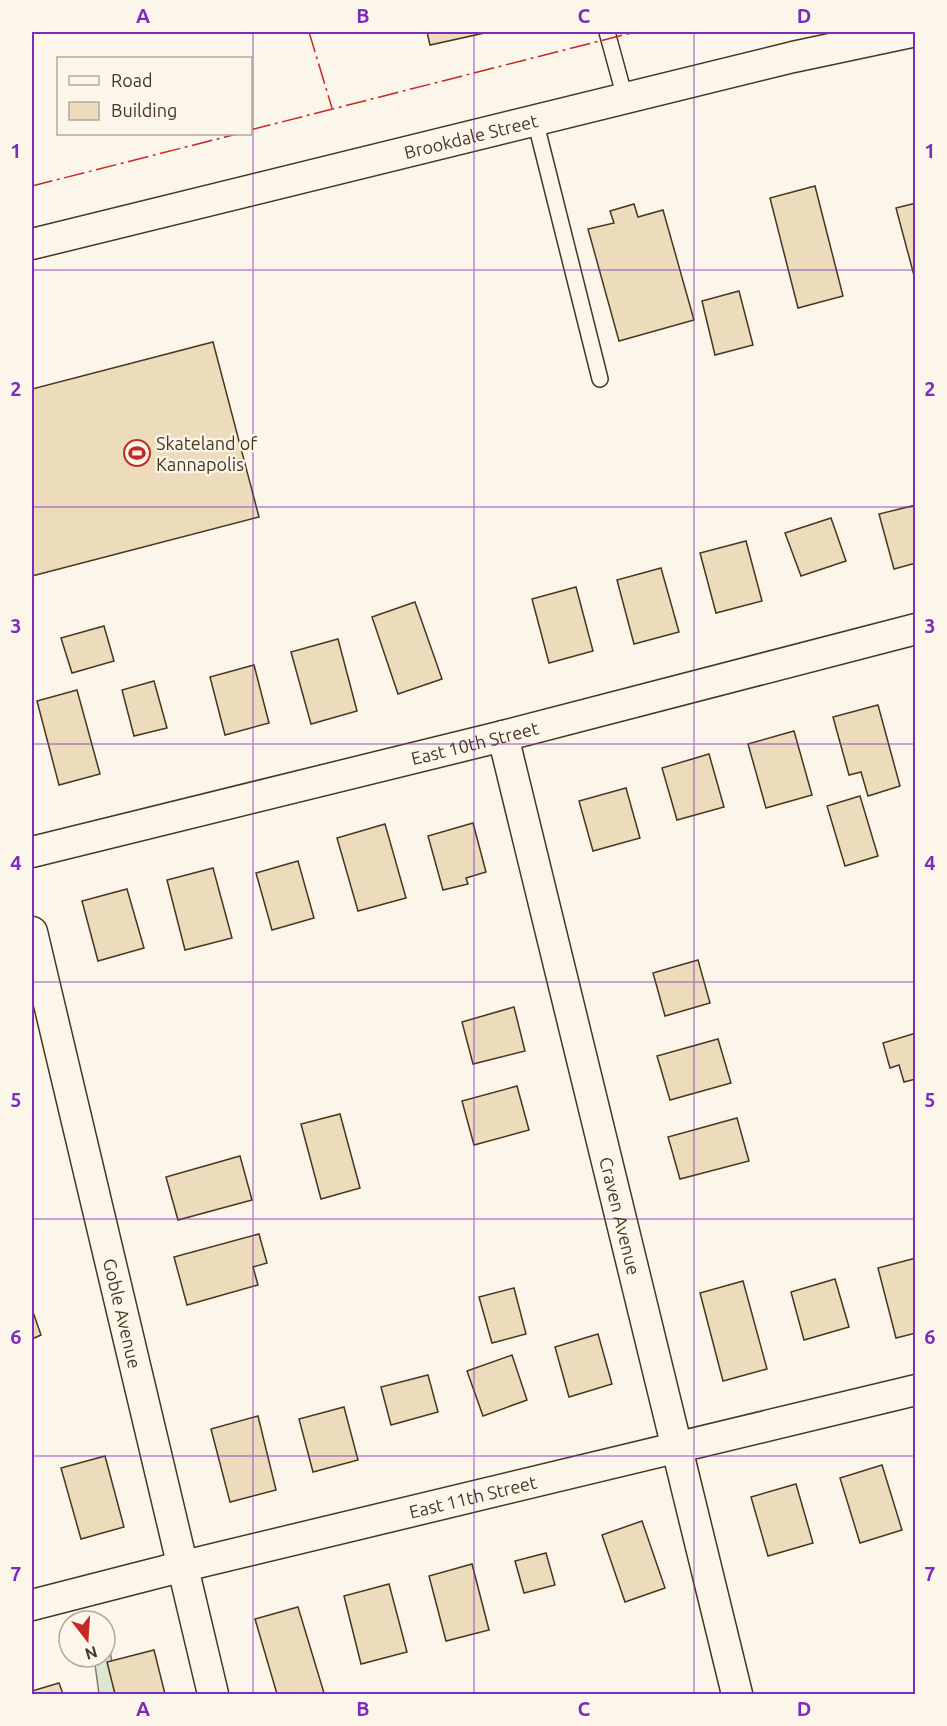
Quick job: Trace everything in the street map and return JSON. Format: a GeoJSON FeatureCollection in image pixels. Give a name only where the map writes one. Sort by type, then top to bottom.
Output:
{"type":"FeatureCollection","features":[{"type":"Feature","properties":{"kind":"street","name":"Brookdale Street"},"geometry":{"type":"LineString","coordinates":[[32,244],[625,98],[790,44],[911,32]]}},
{"type":"Feature","properties":{"kind":"street","name":"East 10th Street"},"geometry":{"type":"LineString","coordinates":[[32,852],[503,736],[915,629]]}},
{"type":"Feature","properties":{"kind":"street","name":"Craven Avenue"},"geometry":{"type":"LineString","coordinates":[[503,736],[737,1695]]}},
{"type":"Feature","properties":{"kind":"street","name":"Goble Avenue"},"geometry":{"type":"LineString","coordinates":[[32,932],[180,1567],[213,1695]]}},
{"type":"Feature","properties":{"kind":"street","name":"East 11th Street"},"geometry":{"type":"LineString","coordinates":[[32,1605],[180,1567],[915,1390]]}},
{"type":"Feature","properties":{"kind":"lane"},"geometry":{"type":"LineString","coordinates":[[607,32],[625,98]]}},
{"type":"Feature","properties":{"kind":"lane"},"geometry":{"type":"LineString","coordinates":[[535,120],[600,379]]}},
{"type":"Feature","properties":{"kind":"green space"},"geometry":{"type":"Polygon","coordinates":[[[96,1669],[113,1669],[118,1694],[99,1694],[96,1669]]]}},
{"type":"Feature","properties":{"kind":"building"},"geometry":{"type":"Polygon","coordinates":[[[427,32],[489,32],[430,45],[427,32]]]}},
{"type":"Feature","properties":{"kind":"building"},"geometry":{"type":"Polygon","coordinates":[[[815,186],[843,296],[798,308],[770,198],[815,186]]]}},
{"type":"Feature","properties":{"kind":"building"},"geometry":{"type":"Polygon","coordinates":[[[916,203],[916,283],[896,208],[916,203]]]}},
{"type":"Feature","properties":{"kind":"building"},"geometry":{"type":"Polygon","coordinates":[[[634,204],[638,217],[663,210],[694,320],[619,341],[588,229],[614,223],[610,211],[634,204]]]}},
{"type":"Feature","properties":{"kind":"building"},"geometry":{"type":"Polygon","coordinates":[[[739,291],[753,345],[715,355],[702,301],[739,291]]]}},
{"type":"Feature","properties":{"kind":"building","name":"Skateland of Kannapolis"},"geometry":{"type":"Polygon","coordinates":[[[213,342],[259,517],[32,576],[32,389],[213,342]]]}},
{"type":"Feature","properties":{"kind":"building"},"geometry":{"type":"Polygon","coordinates":[[[916,505],[916,563],[894,569],[879,514],[916,505]]]}},
{"type":"Feature","properties":{"kind":"building"},"geometry":{"type":"Polygon","coordinates":[[[831,518],[846,561],[801,576],[785,533],[831,518]]]}},
{"type":"Feature","properties":{"kind":"building"},"geometry":{"type":"Polygon","coordinates":[[[746,541],[762,601],[716,613],[700,553],[746,541]]]}},
{"type":"Feature","properties":{"kind":"building"},"geometry":{"type":"Polygon","coordinates":[[[661,568],[679,632],[634,644],[617,580],[661,568]]]}},
{"type":"Feature","properties":{"kind":"building"},"geometry":{"type":"Polygon","coordinates":[[[576,587],[593,651],[549,663],[532,599],[576,587]]]}},
{"type":"Feature","properties":{"kind":"building"},"geometry":{"type":"Polygon","coordinates":[[[415,602],[442,679],[398,694],[372,617],[415,602]]]}},
{"type":"Feature","properties":{"kind":"building"},"geometry":{"type":"Polygon","coordinates":[[[104,626],[114,661],[72,673],[61,638],[104,626]]]}},
{"type":"Feature","properties":{"kind":"building"},"geometry":{"type":"Polygon","coordinates":[[[338,639],[357,711],[311,724],[291,652],[338,639]]]}},
{"type":"Feature","properties":{"kind":"building"},"geometry":{"type":"Polygon","coordinates":[[[254,665],[269,723],[225,735],[210,677],[254,665]]]}},
{"type":"Feature","properties":{"kind":"building"},"geometry":{"type":"Polygon","coordinates":[[[154,681],[167,728],[134,736],[122,690],[154,681]]]}},
{"type":"Feature","properties":{"kind":"building"},"geometry":{"type":"Polygon","coordinates":[[[77,690],[100,774],[59,785],[37,701],[77,690]]]}},
{"type":"Feature","properties":{"kind":"building"},"geometry":{"type":"Polygon","coordinates":[[[878,705],[900,786],[868,796],[861,772],[849,775],[833,717],[878,705]]]}},
{"type":"Feature","properties":{"kind":"building"},"geometry":{"type":"Polygon","coordinates":[[[794,731],[812,795],[766,808],[748,744],[794,731]]]}},
{"type":"Feature","properties":{"kind":"building"},"geometry":{"type":"Polygon","coordinates":[[[709,754],[724,807],[677,820],[662,768],[709,754]]]}},
{"type":"Feature","properties":{"kind":"building"},"geometry":{"type":"Polygon","coordinates":[[[626,788],[640,838],[593,851],[579,801],[626,788]]]}},
{"type":"Feature","properties":{"kind":"building"},"geometry":{"type":"Polygon","coordinates":[[[860,796],[878,856],[845,866],[827,806],[860,796]]]}},
{"type":"Feature","properties":{"kind":"building"},"geometry":{"type":"Polygon","coordinates":[[[473,823],[486,872],[466,878],[468,884],[443,890],[428,836],[473,823]]]}},
{"type":"Feature","properties":{"kind":"building"},"geometry":{"type":"Polygon","coordinates":[[[385,824],[406,898],[358,911],[337,838],[385,824]]]}},
{"type":"Feature","properties":{"kind":"building"},"geometry":{"type":"Polygon","coordinates":[[[298,861],[314,918],[272,930],[256,873],[298,861]]]}},
{"type":"Feature","properties":{"kind":"building"},"geometry":{"type":"Polygon","coordinates":[[[213,868],[232,938],[185,950],[167,880],[213,868]]]}},
{"type":"Feature","properties":{"kind":"building"},"geometry":{"type":"Polygon","coordinates":[[[127,889],[144,948],[98,961],[82,901],[127,889]]]}},
{"type":"Feature","properties":{"kind":"building"},"geometry":{"type":"Polygon","coordinates":[[[698,960],[710,1003],[665,1016],[653,973],[698,960]]]}},
{"type":"Feature","properties":{"kind":"building"},"geometry":{"type":"Polygon","coordinates":[[[514,1007],[525,1051],[473,1064],[462,1022],[514,1007]]]}},
{"type":"Feature","properties":{"kind":"building"},"geometry":{"type":"Polygon","coordinates":[[[916,1033],[916,1079],[904,1082],[899,1065],[890,1068],[883,1043],[916,1033]]]}},
{"type":"Feature","properties":{"kind":"building"},"geometry":{"type":"Polygon","coordinates":[[[718,1039],[731,1083],[670,1100],[657,1056],[718,1039]]]}},
{"type":"Feature","properties":{"kind":"building"},"geometry":{"type":"Polygon","coordinates":[[[517,1086],[529,1130],[474,1145],[462,1101],[517,1086]]]}},
{"type":"Feature","properties":{"kind":"building"},"geometry":{"type":"Polygon","coordinates":[[[340,1114],[360,1188],[321,1199],[301,1124],[340,1114]]]}},
{"type":"Feature","properties":{"kind":"building"},"geometry":{"type":"Polygon","coordinates":[[[737,1118],[749,1161],[680,1179],[668,1137],[737,1118]]]}},
{"type":"Feature","properties":{"kind":"building"},"geometry":{"type":"Polygon","coordinates":[[[240,1156],[252,1200],[178,1220],[166,1177],[240,1156]]]}},
{"type":"Feature","properties":{"kind":"building"},"geometry":{"type":"Polygon","coordinates":[[[259,1234],[267,1263],[253,1267],[258,1285],[187,1305],[174,1257],[259,1234]]]}},
{"type":"Feature","properties":{"kind":"building"},"geometry":{"type":"Polygon","coordinates":[[[916,1258],[916,1333],[896,1338],[878,1268],[916,1258]]]}},
{"type":"Feature","properties":{"kind":"building"},"geometry":{"type":"Polygon","coordinates":[[[835,1279],[849,1327],[804,1340],[791,1292],[835,1279]]]}},
{"type":"Feature","properties":{"kind":"building"},"geometry":{"type":"Polygon","coordinates":[[[743,1281],[767,1369],[723,1381],[700,1293],[743,1281]]]}},
{"type":"Feature","properties":{"kind":"building"},"geometry":{"type":"Polygon","coordinates":[[[514,1288],[526,1334],[492,1343],[479,1297],[514,1288]]]}},
{"type":"Feature","properties":{"kind":"building"},"geometry":{"type":"Polygon","coordinates":[[[32,1309],[41,1335],[32,1339],[32,1309]]]}},
{"type":"Feature","properties":{"kind":"building"},"geometry":{"type":"Polygon","coordinates":[[[598,1334],[612,1384],[569,1397],[555,1347],[598,1334]]]}},
{"type":"Feature","properties":{"kind":"building"},"geometry":{"type":"Polygon","coordinates":[[[512,1355],[527,1400],[483,1416],[467,1371],[512,1355]]]}},
{"type":"Feature","properties":{"kind":"building"},"geometry":{"type":"Polygon","coordinates":[[[428,1375],[438,1412],[391,1425],[381,1387],[428,1375]]]}},
{"type":"Feature","properties":{"kind":"building"},"geometry":{"type":"Polygon","coordinates":[[[344,1407],[358,1460],[313,1472],[299,1419],[344,1407]]]}},
{"type":"Feature","properties":{"kind":"building"},"geometry":{"type":"Polygon","coordinates":[[[258,1416],[276,1490],[230,1502],[211,1429],[258,1416]]]}},
{"type":"Feature","properties":{"kind":"building"},"geometry":{"type":"Polygon","coordinates":[[[105,1456],[124,1527],[81,1539],[61,1468],[105,1456]]]}},
{"type":"Feature","properties":{"kind":"building"},"geometry":{"type":"Polygon","coordinates":[[[882,1465],[902,1530],[860,1543],[840,1478],[882,1465]]]}},
{"type":"Feature","properties":{"kind":"building"},"geometry":{"type":"Polygon","coordinates":[[[796,1484],[813,1543],[768,1556],[751,1497],[796,1484]]]}},
{"type":"Feature","properties":{"kind":"building"},"geometry":{"type":"Polygon","coordinates":[[[642,1521],[665,1588],[625,1602],[602,1535],[642,1521]]]}},
{"type":"Feature","properties":{"kind":"building"},"geometry":{"type":"Polygon","coordinates":[[[546,1553],[555,1585],[524,1593],[515,1561],[546,1553]]]}},
{"type":"Feature","properties":{"kind":"building"},"geometry":{"type":"Polygon","coordinates":[[[472,1564],[489,1630],[446,1641],[429,1576],[472,1564]]]}},
{"type":"Feature","properties":{"kind":"building"},"geometry":{"type":"Polygon","coordinates":[[[389,1584],[407,1652],[361,1664],[344,1596],[389,1584]]]}},
{"type":"Feature","properties":{"kind":"building"},"geometry":{"type":"Polygon","coordinates":[[[298,1607],[324,1693],[277,1694],[255,1619],[298,1607]]]}},
{"type":"Feature","properties":{"kind":"building"},"geometry":{"type":"Polygon","coordinates":[[[154,1650],[165,1694],[115,1694],[109,1669],[117,1669],[117,1659],[154,1650]]]}},
{"type":"Feature","properties":{"kind":"building"},"geometry":{"type":"Polygon","coordinates":[[[59,1683],[63,1694],[32,1694],[32,1691],[59,1683]]]}},
{"type":"Feature","properties":{"kind":"power"},"geometry":{"type":"LineString","coordinates":[[309,32],[332,108]]}},
{"type":"Feature","properties":{"kind":"power"},"geometry":{"type":"LineString","coordinates":[[252,129],[635,32]]}},
{"type":"Feature","properties":{"kind":"power"},"geometry":{"type":"LineString","coordinates":[[32,186],[233,135]]}},
{"type":"Feature","properties":{"kind":"place","name":"Skateland of Kannapolis"},"geometry":{"type":"Point","coordinates":[137,453]}}]}
